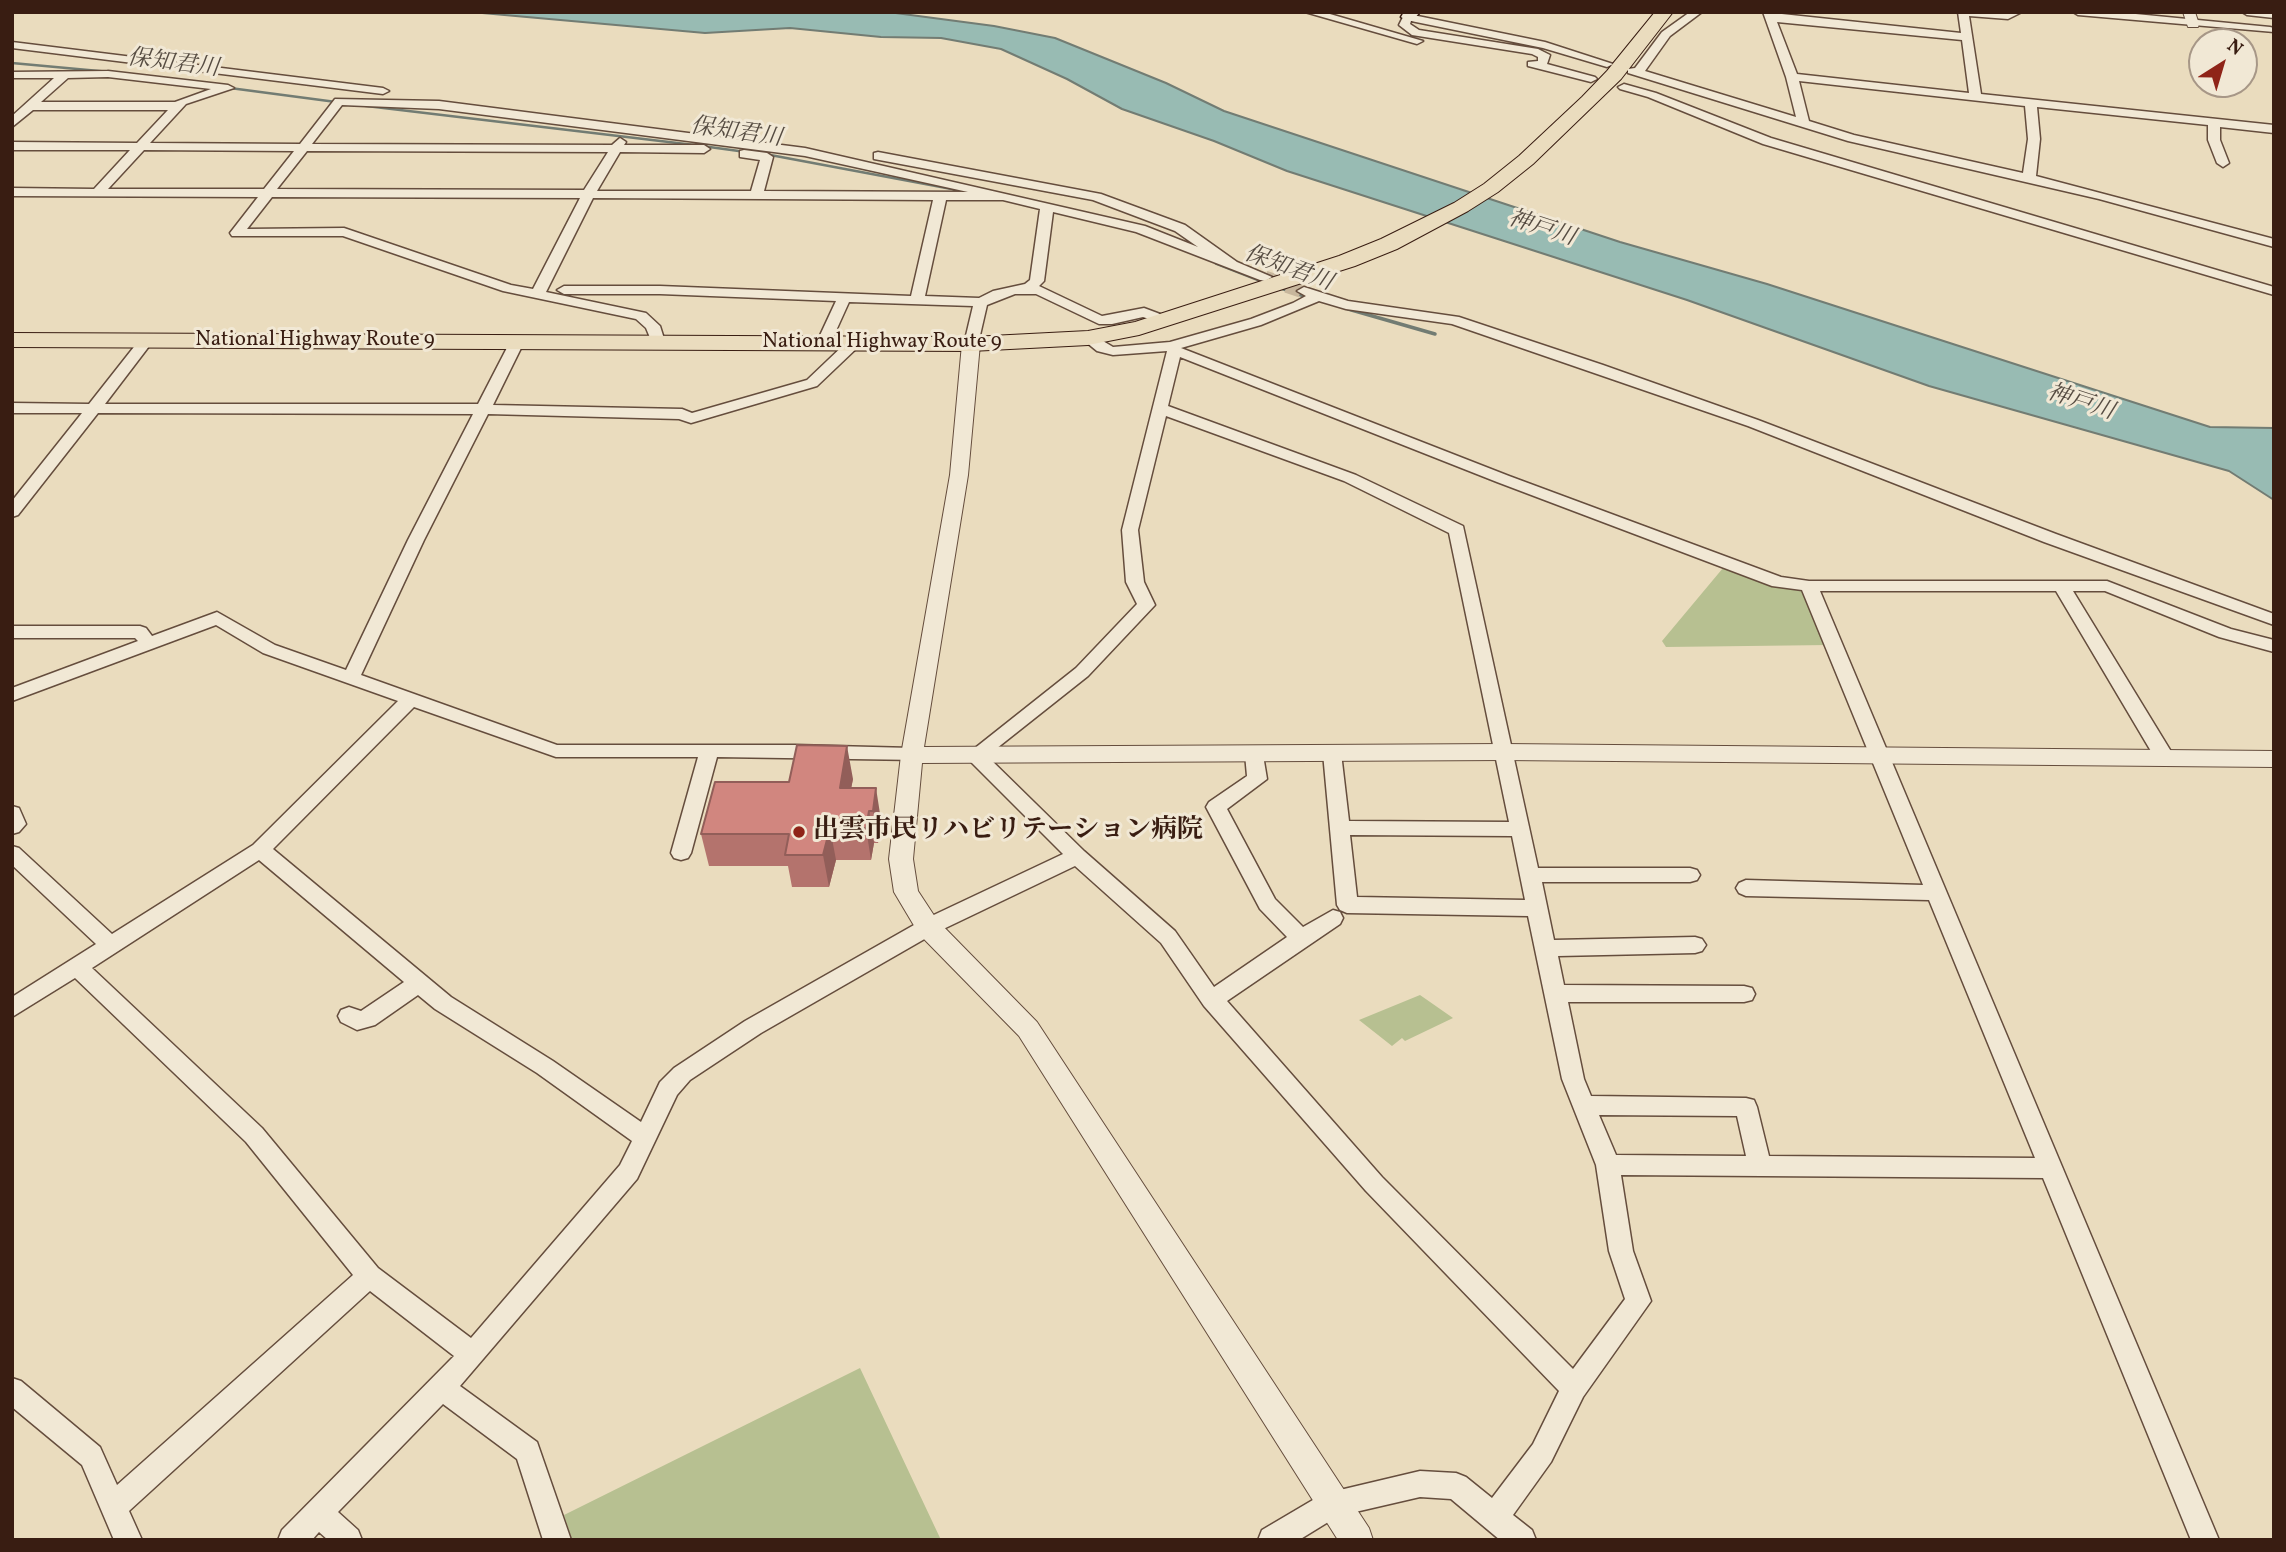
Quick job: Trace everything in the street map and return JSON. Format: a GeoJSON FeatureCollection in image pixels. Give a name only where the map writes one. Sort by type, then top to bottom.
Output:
{"type":"FeatureCollection","features":[{"type":"Feature","properties":{"kind":"highway","name":"National Highway Route 9"},"geometry":{"type":"LineString","coordinates":[[12,340],[971,344],[1088,338],[1139,328],[1347,261],[1429,225],[1491,188],[1526,160],[1615,75],[1659,18],[1671,12]]}},
{"type":"Feature","properties":{"kind":"street"},"geometry":{"type":"LineString","coordinates":[[1310,12],[1441,47],[1541,65],[1591,79]]}},
{"type":"Feature","properties":{"kind":"street"},"geometry":{"type":"LineString","coordinates":[[1697,12],[1666,34],[1635,72],[1852,138],[2183,216],[2274,243]]}},
{"type":"Feature","properties":{"kind":"street"},"geometry":{"type":"LineString","coordinates":[[1976,98],[1964,12],[2008,16],[2017,12]]}},
{"type":"Feature","properties":{"kind":"street"},"geometry":{"type":"LineString","coordinates":[[2078,12],[2191,18],[2272,35],[2266,14],[2247,12]]}},
{"type":"Feature","properties":{"kind":"street"},"geometry":{"type":"LineString","coordinates":[[1541,65],[1544,55],[1534,51],[1409,31],[1404,24],[1410,15],[1545,45],[1607,64]]}},
{"type":"Feature","properties":{"kind":"street"},"geometry":{"type":"LineString","coordinates":[[1803,122],[1793,77],[1770,15],[1966,37]]}},
{"type":"Feature","properties":{"kind":"street"},"geometry":{"type":"LineString","coordinates":[[12,45],[832,148],[943,166],[1096,197],[1180,228],[1239,269]]}},
{"type":"Feature","properties":{"kind":"street"},"geometry":{"type":"LineString","coordinates":[[12,54],[805,152],[1140,229],[1265,278]]}},
{"type":"Feature","properties":{"kind":"street"},"geometry":{"type":"LineString","coordinates":[[12,54],[108,74],[228,88],[182,102],[97,192]]}},
{"type":"Feature","properties":{"kind":"street"},"geometry":{"type":"LineString","coordinates":[[12,75],[108,74]]}},
{"type":"Feature","properties":{"kind":"street"},"geometry":{"type":"LineString","coordinates":[[12,123],[64,75]]}},
{"type":"Feature","properties":{"kind":"street"},"geometry":{"type":"LineString","coordinates":[[1793,77],[2274,129]]}},
{"type":"Feature","properties":{"kind":"street"},"geometry":{"type":"LineString","coordinates":[[1624,87],[1652,95],[1766,141],[2274,291]]}},
{"type":"Feature","properties":{"kind":"street"},"geometry":{"type":"LineString","coordinates":[[439,105],[339,101],[237,233],[344,232],[459,273],[641,316],[653,326],[658,342]]}},
{"type":"Feature","properties":{"kind":"street"},"geometry":{"type":"LineString","coordinates":[[2029,178],[2034,139],[2031,103]]}},
{"type":"Feature","properties":{"kind":"street"},"geometry":{"type":"LineString","coordinates":[[31,106],[178,106]]}},
{"type":"Feature","properties":{"kind":"street"},"geometry":{"type":"LineString","coordinates":[[2214,123],[2214,139],[2223,163]]}},
{"type":"Feature","properties":{"kind":"street"},"geometry":{"type":"LineString","coordinates":[[539,292],[589,193],[629,129]]}},
{"type":"Feature","properties":{"kind":"street"},"geometry":{"type":"LineString","coordinates":[[1822,143],[1835,131]]}},
{"type":"Feature","properties":{"kind":"street"},"geometry":{"type":"LineString","coordinates":[[12,146],[706,149],[767,157],[756,196]]}},
{"type":"Feature","properties":{"kind":"street"},"geometry":{"type":"LineString","coordinates":[[866,196],[870,178],[877,168]]}},
{"type":"Feature","properties":{"kind":"street"},"geometry":{"type":"LineString","coordinates":[[12,192],[1003,196]]}},
{"type":"Feature","properties":{"kind":"street"},"geometry":{"type":"LineString","coordinates":[[917,300],[940,197]]}},
{"type":"Feature","properties":{"kind":"street"},"geometry":{"type":"LineString","coordinates":[[1029,288],[1037,281],[1047,206]]}},
{"type":"Feature","properties":{"kind":"street"},"geometry":{"type":"LineString","coordinates":[[539,292],[660,290],[967,300],[981,303],[998,293],[1029,288],[1041,291],[1099,320],[1112,320],[1144,312],[1154,317]]}},
{"type":"Feature","properties":{"kind":"street"},"geometry":{"type":"LineString","coordinates":[[1088,338],[1102,348],[1113,351],[1177,346],[1298,306],[1310,294],[1346,305],[1454,320],[1753,423],[2050,538],[2274,620]]}},
{"type":"Feature","properties":{"kind":"street"},"geometry":{"type":"LineString","coordinates":[[823,344],[845,296]]}},
{"type":"Feature","properties":{"kind":"street"},"geometry":{"type":"LineString","coordinates":[[981,303],[971,344],[959,475],[912,755],[901,859],[906,892],[928,927],[1028,1029],[1357,1540]]}},
{"type":"Feature","properties":{"kind":"street"},"geometry":{"type":"LineString","coordinates":[[975,756],[1082,672],[1146,604],[1135,582],[1130,530],[1177,346],[1170,329]]}},
{"type":"Feature","properties":{"kind":"street"},"geometry":{"type":"LineString","coordinates":[[12,512],[146,341]]}},
{"type":"Feature","properties":{"kind":"street"},"geometry":{"type":"LineString","coordinates":[[352,676],[481,409],[517,342]]}},
{"type":"Feature","properties":{"kind":"street"},"geometry":{"type":"LineString","coordinates":[[12,408],[481,409],[682,414],[691,418],[812,383],[853,344]]}},
{"type":"Feature","properties":{"kind":"street"},"geometry":{"type":"LineString","coordinates":[[1177,346],[1503,479],[1778,582],[1809,586],[2106,586],[2225,633],[2274,646]]}},
{"type":"Feature","properties":{"kind":"street"},"geometry":{"type":"LineString","coordinates":[[1159,408],[1350,478],[1457,530],[1573,1079],[1608,1165],[1621,1251],[1638,1301],[1574,1388],[1542,1453],[1496,1516]]}},
{"type":"Feature","properties":{"kind":"street"},"geometry":{"type":"LineString","coordinates":[[1809,586],[2205,1540]]}},
{"type":"Feature","properties":{"kind":"street"},"geometry":{"type":"LineString","coordinates":[[2061,586],[2165,758]]}},
{"type":"Feature","properties":{"kind":"street"},"geometry":{"type":"LineString","coordinates":[[12,695],[217,618],[269,649],[352,676],[410,700],[556,751],[975,756],[1504,752],[2274,759]]}},
{"type":"Feature","properties":{"kind":"street"},"geometry":{"type":"LineString","coordinates":[[12,632],[141,632],[150,645]]}},
{"type":"Feature","properties":{"kind":"street"},"geometry":{"type":"LineString","coordinates":[[12,1008],[260,850],[410,700]]}},
{"type":"Feature","properties":{"kind":"street"},"geometry":{"type":"LineString","coordinates":[[681,853],[709,751]]}},
{"type":"Feature","properties":{"kind":"street"},"geometry":{"type":"LineString","coordinates":[[1332,753],[1347,905],[1537,908]]}},
{"type":"Feature","properties":{"kind":"street"},"geometry":{"type":"LineString","coordinates":[[1255,754],[1257,779],[1216,807],[1267,904],[1301,938]]}},
{"type":"Feature","properties":{"kind":"street"},"geometry":{"type":"LineString","coordinates":[[975,756],[1077,856],[1168,937],[1212,1000],[1374,1184],[1574,1388]]}},
{"type":"Feature","properties":{"kind":"street"},"geometry":{"type":"LineString","coordinates":[[12,813],[16,824],[12,827]]}},
{"type":"Feature","properties":{"kind":"street"},"geometry":{"type":"LineString","coordinates":[[1339,828],[1521,829]]}},
{"type":"Feature","properties":{"kind":"street"},"geometry":{"type":"LineString","coordinates":[[260,850],[443,1003],[545,1067],[645,1138]]}},
{"type":"Feature","properties":{"kind":"street"},"geometry":{"type":"LineString","coordinates":[[12,853],[111,946]]}},
{"type":"Feature","properties":{"kind":"street"},"geometry":{"type":"LineString","coordinates":[[292,1540],[473,1355],[629,1172],[668,1088],[682,1074],[753,1027],[928,927],[1077,856]]}},
{"type":"Feature","properties":{"kind":"street"},"geometry":{"type":"LineString","coordinates":[[1530,875],[1690,875]]}},
{"type":"Feature","properties":{"kind":"street"},"geometry":{"type":"LineString","coordinates":[[1746,888],[1937,893]]}},
{"type":"Feature","properties":{"kind":"street"},"geometry":{"type":"LineString","coordinates":[[1212,1000],[1333,918]]}},
{"type":"Feature","properties":{"kind":"street"},"geometry":{"type":"LineString","coordinates":[[1545,948],[1695,945]]}},
{"type":"Feature","properties":{"kind":"street"},"geometry":{"type":"LineString","coordinates":[[78,968],[254,1136],[369,1276],[473,1355]]}},
{"type":"Feature","properties":{"kind":"street"},"geometry":{"type":"LineString","coordinates":[[349,1016],[357,1021],[368,1018],[419,983]]}},
{"type":"Feature","properties":{"kind":"street"},"geometry":{"type":"LineString","coordinates":[[1555,993],[1744,994]]}},
{"type":"Feature","properties":{"kind":"street"},"geometry":{"type":"LineString","coordinates":[[1585,1105],[1746,1107],[1760,1167]]}},
{"type":"Feature","properties":{"kind":"street"},"geometry":{"type":"LineString","coordinates":[[1608,1165],[2049,1168]]}},
{"type":"Feature","properties":{"kind":"street"},"geometry":{"type":"LineString","coordinates":[[113,1507],[369,1276]]}},
{"type":"Feature","properties":{"kind":"street"},"geometry":{"type":"LineString","coordinates":[[442,1388],[528,1451],[557,1540]]}},
{"type":"Feature","properties":{"kind":"street"},"geometry":{"type":"LineString","coordinates":[[12,1390],[91,1456],[128,1540]]}},
{"type":"Feature","properties":{"kind":"street"},"geometry":{"type":"LineString","coordinates":[[1272,1540],[1333,1504],[1420,1484],[1456,1486],[1496,1516],[1522,1540]]}},
{"type":"Feature","properties":{"kind":"street"},"geometry":{"type":"LineString","coordinates":[[319,1513],[348,1540]]}},
{"type":"Feature","properties":{"kind":"green space"},"geometry":{"type":"Polygon","coordinates":[[[1723,568],[1775,586],[1803,589],[1829,645],[1666,647],[1662,641],[1723,568]]]}},
{"type":"Feature","properties":{"kind":"green space"},"geometry":{"type":"Polygon","coordinates":[[[1420,995],[1453,1018],[1405,1041],[1402,1038],[1392,1046],[1359,1020],[1420,995]]]}},
{"type":"Feature","properties":{"kind":"green space"},"geometry":{"type":"Polygon","coordinates":[[[860,1368],[941,1540],[572,1540],[564,1515],[860,1368]]]}},
{"type":"Feature","properties":{"kind":"water","name":"神戸川"},"geometry":{"type":"Polygon","coordinates":[[[471,12],[888,12],[994,26],[1055,38],[1166,83],[1224,111],[1620,242],[1767,284],[2210,427],[2274,428],[2274,500],[2229,471],[1929,386],[1687,300],[1287,171],[1214,141],[1122,109],[1067,79],[1001,49],[941,38],[881,37],[790,28],[705,33],[471,12]]]}},
{"type":"Feature","properties":{"kind":"building"},"geometry":{"type":"Polygon","coordinates":[[[797,745],[847,746],[840,788],[876,788],[873,811],[869,811],[866,828],[830,828],[823,855],[785,855],[789,834],[701,834],[715,782],[789,782],[797,745]]]}},
{"type":"Feature","properties":{"kind":"waterway","name":"保知君川"},"geometry":{"type":"LineString","coordinates":[[12,63],[110,72]]}},
{"type":"Feature","properties":{"kind":"waterway","name":"保知君川"},"geometry":{"type":"LineString","coordinates":[[230,88],[336,102]]}},
{"type":"Feature","properties":{"kind":"waterway","name":"保知君川"},"geometry":{"type":"LineString","coordinates":[[358,105],[694,145]]}},
{"type":"Feature","properties":{"kind":"waterway","name":"保知君川"},"geometry":{"type":"LineString","coordinates":[[702,146],[746,152]]}},
{"type":"Feature","properties":{"kind":"waterway","name":"保知君川"},"geometry":{"type":"LineString","coordinates":[[765,154],[973,193]]}},
{"type":"Feature","properties":{"kind":"waterway","name":"保知君川"},"geometry":{"type":"LineString","coordinates":[[1216,263],[1267,283]]}},
{"type":"Feature","properties":{"kind":"waterway","name":"保知君川"},"geometry":{"type":"LineString","coordinates":[[1278,287],[1310,298]]}},
{"type":"Feature","properties":{"kind":"waterway","name":"保知君川"},"geometry":{"type":"LineString","coordinates":[[1348,309],[1435,334]]}},
{"type":"Feature","properties":{"kind":"tunnel"},"geometry":{"type":"LineString","coordinates":[[1265,278],[1304,291]]}},
{"type":"Feature","properties":{"kind":"place","name":"出雲市民リハビリテーション病院"},"geometry":{"type":"Point","coordinates":[799,832]}}]}
